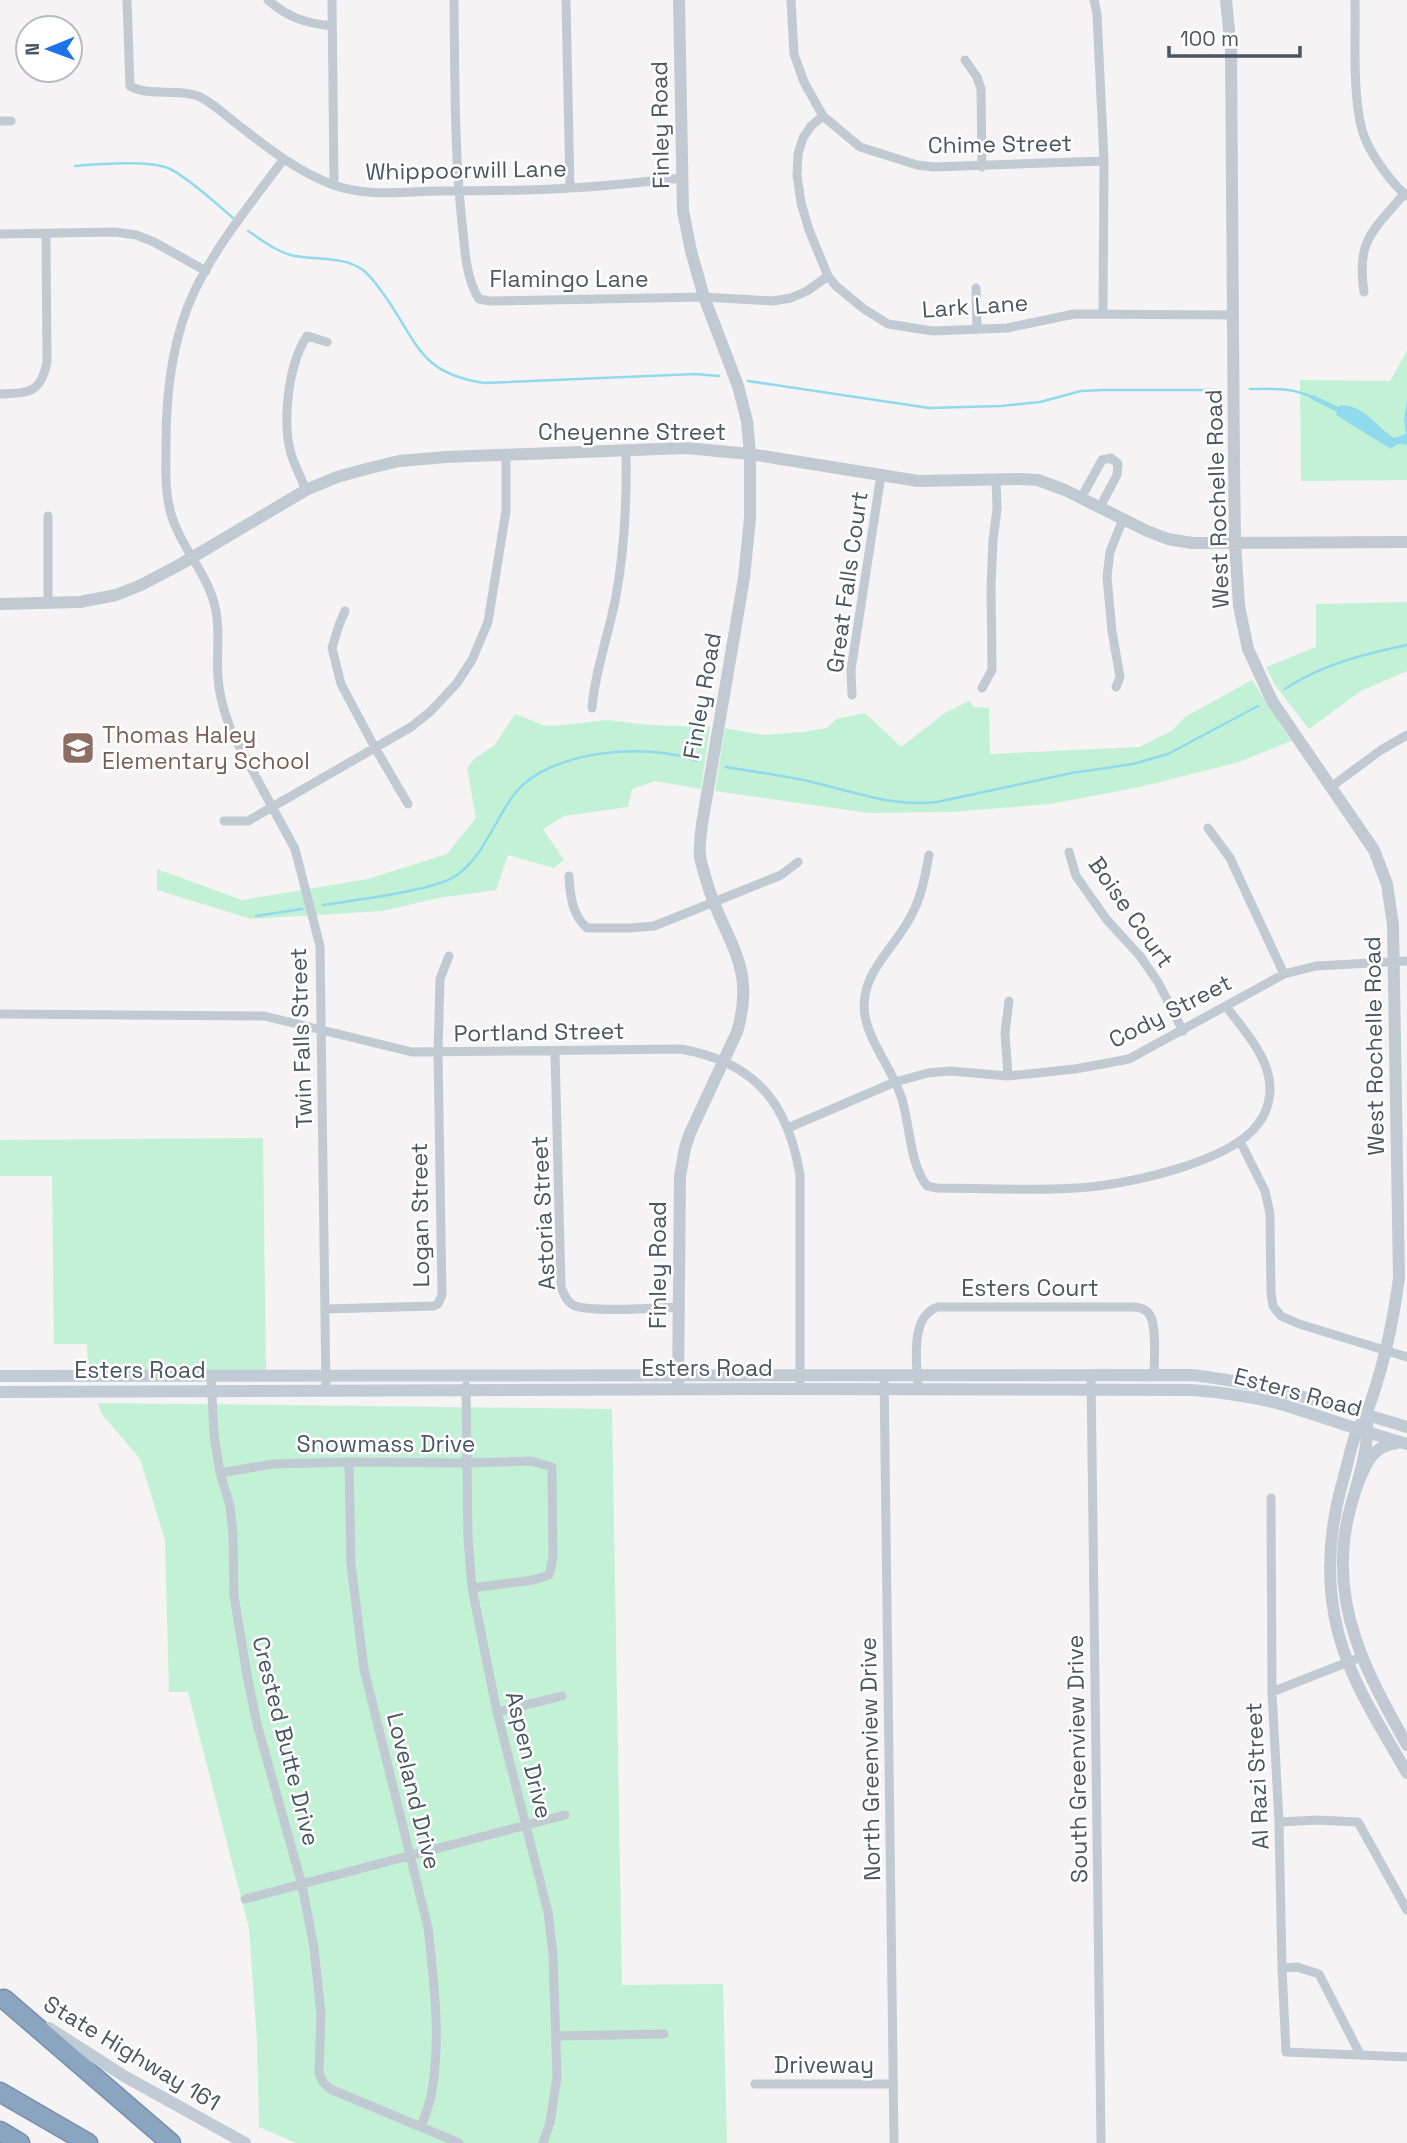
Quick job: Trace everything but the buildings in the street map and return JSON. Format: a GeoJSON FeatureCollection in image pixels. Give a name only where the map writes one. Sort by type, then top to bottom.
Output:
{"type":"FeatureCollection","features":[{"type":"Feature","properties":{"kind":"highway"},"geometry":{"type":"LineString","coordinates":[[2,1998],[171,2143]]}},
{"type":"Feature","properties":{"kind":"highway"},"geometry":{"type":"LineString","coordinates":[[0,2081],[45,2118]]}},
{"type":"Feature","properties":{"kind":"highway"},"geometry":{"type":"LineString","coordinates":[[0,2092],[88,2143]]}},
{"type":"Feature","properties":{"kind":"highway"},"geometry":{"type":"LineString","coordinates":[[0,2131],[20,2143]]}},
{"type":"Feature","properties":{"kind":"main road","name":"Esters Road"},"geometry":{"type":"LineString","coordinates":[[0,1376],[1192,1375],[1287,1392],[1407,1427]]}},
{"type":"Feature","properties":{"kind":"main road","name":"Esters Road"},"geometry":{"type":"LineString","coordinates":[[0,1392],[1191,1390],[1231,1393],[1276,1403],[1362,1432],[1405,1443]]}},
{"type":"Feature","properties":{"kind":"main road"},"geometry":{"type":"LineString","coordinates":[[1354,1491],[1363,1470],[1379,1447],[1405,1443]]}},
{"type":"Feature","properties":{"kind":"main road","name":"State Highway 161"},"geometry":{"type":"LineString","coordinates":[[2,1998],[124,2076],[245,2143]]}},
{"type":"Feature","properties":{"kind":"street","name":"Whippoorwill Lane"},"geometry":{"type":"LineString","coordinates":[[127,0],[130,86],[137,90],[198,96],[283,160],[334,185],[373,192],[458,191],[569,188],[681,178]]}},
{"type":"Feature","properties":{"kind":"street"},"geometry":{"type":"LineString","coordinates":[[268,0],[285,14],[310,23],[332,26]]}},
{"type":"Feature","properties":{"kind":"street"},"geometry":{"type":"LineString","coordinates":[[332,0],[334,185]]}},
{"type":"Feature","properties":{"kind":"street","name":"Flamingo Lane"},"geometry":{"type":"LineString","coordinates":[[454,0],[458,191],[465,254],[473,290],[479,299],[704,297],[772,301],[791,298],[807,291],[828,276]]}},
{"type":"Feature","properties":{"kind":"street"},"geometry":{"type":"LineString","coordinates":[[566,0],[569,188]]}},
{"type":"Feature","properties":{"kind":"street","name":"Finley Road"},"geometry":{"type":"LineString","coordinates":[[678,1389],[680,1176],[683,1157],[690,1133],[724,1062],[743,1013],[744,978],[736,951],[713,904],[700,856],[702,824],[744,578],[750,518],[747,421],[738,387],[704,297],[683,211],[679,0]]}},
{"type":"Feature","properties":{"kind":"street","name":"Chime Street"},"geometry":{"type":"LineString","coordinates":[[791,0],[794,54],[804,82],[823,116],[860,147],[924,166],[982,167],[1104,161]]}},
{"type":"Feature","properties":{"kind":"street"},"geometry":{"type":"LineString","coordinates":[[1094,0],[1097,14],[1104,161],[1103,313]]}},
{"type":"Feature","properties":{"kind":"street","name":"West Rochelle Road"},"geometry":{"type":"LineString","coordinates":[[1226,0],[1231,50],[1235,543],[1239,606],[1248,649],[1272,701],[1374,850],[1387,884],[1401,961],[1399,1278],[1393,1322],[1385,1351],[1362,1432],[1340,1491],[1330,1544],[1330,1583],[1338,1635],[1348,1662],[1407,1773]]}},
{"type":"Feature","properties":{"kind":"street"},"geometry":{"type":"LineString","coordinates":[[1355,0],[1357,98],[1363,131],[1380,165],[1405,195],[1370,234],[1364,248],[1361,274],[1364,292]]}},
{"type":"Feature","properties":{"kind":"street"},"geometry":{"type":"LineString","coordinates":[[965,60],[981,89],[982,167]]}},
{"type":"Feature","properties":{"kind":"street","name":"Lark Lane"},"geometry":{"type":"LineString","coordinates":[[823,116],[811,126],[803,138],[798,154],[797,175],[801,203],[809,230],[828,276],[836,286],[888,324],[933,331],[977,330],[1007,328],[1074,314],[1233,314]]}},
{"type":"Feature","properties":{"kind":"street"},"geometry":{"type":"LineString","coordinates":[[0,121],[11,121]]}},
{"type":"Feature","properties":{"kind":"street","name":"Twin Falls Street"},"geometry":{"type":"LineString","coordinates":[[283,160],[206,271],[194,293],[178,339],[169,383],[166,420],[168,499],[178,535],[214,600],[217,614],[218,675],[225,714],[232,733],[295,849],[320,946],[326,1391]]}},
{"type":"Feature","properties":{"kind":"street"},"geometry":{"type":"LineString","coordinates":[[0,234],[115,232],[136,235],[206,271]]}},
{"type":"Feature","properties":{"kind":"street"},"geometry":{"type":"LineString","coordinates":[[0,394],[33,390],[44,375],[47,362],[46,233]]}},
{"type":"Feature","properties":{"kind":"street"},"geometry":{"type":"LineString","coordinates":[[976,288],[977,330]]}},
{"type":"Feature","properties":{"kind":"street"},"geometry":{"type":"LineString","coordinates":[[306,490],[291,453],[287,431],[288,404],[299,348],[307,336],[327,342]]}},
{"type":"Feature","properties":{"kind":"street","name":"Cheyenne Street"},"geometry":{"type":"LineString","coordinates":[[0,604],[80,602],[116,595],[191,558],[306,490],[337,477],[399,461],[506,454],[686,448],[750,454],[918,481],[1038,480],[1168,539],[1192,543],[1407,542]]}},
{"type":"Feature","properties":{"kind":"street"},"geometry":{"type":"LineString","coordinates":[[592,708],[594,688],[616,596],[625,531],[626,449]]}},
{"type":"Feature","properties":{"kind":"street"},"geometry":{"type":"LineString","coordinates":[[225,821],[248,821],[411,727],[431,711],[457,683],[472,660],[488,621],[506,511],[506,454]]}},
{"type":"Feature","properties":{"kind":"street"},"geometry":{"type":"LineString","coordinates":[[1081,498],[1102,460],[1111,458],[1118,464],[1116,475],[1100,507]]}},
{"type":"Feature","properties":{"kind":"street","name":"Great Falls Court"},"geometry":{"type":"LineString","coordinates":[[852,695],[851,670],[881,475]]}},
{"type":"Feature","properties":{"kind":"street"},"geometry":{"type":"LineString","coordinates":[[982,688],[992,670],[991,586],[998,509],[996,479]]}},
{"type":"Feature","properties":{"kind":"street"},"geometry":{"type":"LineString","coordinates":[[48,516],[48,603]]}},
{"type":"Feature","properties":{"kind":"street"},"geometry":{"type":"LineString","coordinates":[[1116,687],[1120,677],[1107,577],[1110,552],[1122,519]]}},
{"type":"Feature","properties":{"kind":"street"},"geometry":{"type":"LineString","coordinates":[[345,611],[332,648],[341,684],[408,804]]}},
{"type":"Feature","properties":{"kind":"street"},"geometry":{"type":"LineString","coordinates":[[1331,787],[1381,750],[1407,735]]}},
{"type":"Feature","properties":{"kind":"street"},"geometry":{"type":"LineString","coordinates":[[1208,828],[1230,858],[1284,974]]}},
{"type":"Feature","properties":{"kind":"street","name":"Boise Court"},"geometry":{"type":"LineString","coordinates":[[1069,852],[1076,876],[1107,920],[1140,956],[1158,982],[1183,1031]]}},
{"type":"Feature","properties":{"kind":"street"},"geometry":{"type":"LineString","coordinates":[[929,855],[923,891],[912,916],[899,938],[873,971],[866,986],[864,1002],[869,1027],[895,1082],[909,1121],[916,1168],[927,1186],[1077,1188],[1142,1179],[1210,1156],[1240,1141],[1257,1126],[1267,1109],[1269,1076],[1263,1059],[1226,1006]]}},
{"type":"Feature","properties":{"kind":"street"},"geometry":{"type":"LineString","coordinates":[[569,876],[570,896],[579,921],[587,928],[654,926],[781,875],[798,862]]}},
{"type":"Feature","properties":{"kind":"street","name":"Logan Street"},"geometry":{"type":"LineString","coordinates":[[325,1309],[434,1306],[442,1296],[438,1053],[440,979],[449,956]]}},
{"type":"Feature","properties":{"kind":"street","name":"Cody Street"},"geometry":{"type":"LineString","coordinates":[[788,1128],[895,1082],[928,1073],[950,1071],[1008,1076],[1075,1069],[1129,1059],[1284,974],[1316,966],[1401,961]]}},
{"type":"Feature","properties":{"kind":"street"},"geometry":{"type":"LineString","coordinates":[[1008,1076],[1005,1033],[1009,1001]]}},
{"type":"Feature","properties":{"kind":"street","name":"Portland Street"},"geometry":{"type":"LineString","coordinates":[[0,1014],[264,1016],[412,1052],[681,1049],[704,1053],[724,1062],[747,1074],[763,1089],[777,1106],[795,1146],[800,1175],[800,1389]]}},
{"type":"Feature","properties":{"kind":"street","name":"Astoria Street"},"geometry":{"type":"LineString","coordinates":[[555,1052],[561,1287],[564,1296],[570,1304],[586,1309],[679,1307]]}},
{"type":"Feature","properties":{"kind":"street"},"geometry":{"type":"LineString","coordinates":[[1240,1141],[1265,1191],[1270,1214],[1273,1306],[1281,1316],[1300,1324],[1407,1357]]}},
{"type":"Feature","properties":{"kind":"street","name":"Esters Court"},"geometry":{"type":"LineString","coordinates":[[918,1389],[919,1325],[924,1315],[939,1307],[1144,1309],[1153,1324],[1154,1375]]}},
{"type":"Feature","properties":{"kind":"street","name":"Aspen Drive"},"geometry":{"type":"LineString","coordinates":[[466,1375],[468,1538],[472,1588],[497,1712],[548,1912],[554,1954],[557,2077],[550,2123],[543,2143]]}},
{"type":"Feature","properties":{"kind":"street","name":"North Greenview Drive"},"geometry":{"type":"LineString","coordinates":[[884,1375],[894,2143]]}},
{"type":"Feature","properties":{"kind":"street","name":"South Greenview Drive"},"geometry":{"type":"LineString","coordinates":[[1091,1375],[1101,2143]]}},
{"type":"Feature","properties":{"kind":"street","name":"Crested Butte Drive"},"geometry":{"type":"LineString","coordinates":[[211,1376],[214,1435],[220,1473],[230,1506],[234,1596],[247,1675],[257,1724],[302,1885],[314,1948],[321,2014],[319,2073],[330,2089],[421,2127]]}},
{"type":"Feature","properties":{"kind":"street","name":"West Rochelle Road"},"geometry":{"type":"LineString","coordinates":[[1362,1432],[1347,1523],[1343,1574],[1350,1623],[1361,1657],[1407,1745]]}},
{"type":"Feature","properties":{"kind":"street","name":"Snowmass Drive"},"geometry":{"type":"LineString","coordinates":[[220,1473],[272,1464],[349,1462],[531,1461],[552,1467],[553,1558],[549,1575],[533,1580],[472,1588]]}},
{"type":"Feature","properties":{"kind":"street","name":"Loveland Drive"},"geometry":{"type":"LineString","coordinates":[[349,1462],[351,1564],[364,1669],[428,1928],[436,2012],[432,2094],[421,2127]]}},
{"type":"Feature","properties":{"kind":"street","name":"Al Razi Street"},"geometry":{"type":"LineString","coordinates":[[1271,1498],[1272,1692],[1286,2052],[1360,2054]]}},
{"type":"Feature","properties":{"kind":"street"},"geometry":{"type":"LineString","coordinates":[[1272,1692],[1361,1657]]}},
{"type":"Feature","properties":{"kind":"street"},"geometry":{"type":"LineString","coordinates":[[497,1712],[562,1696]]}},
{"type":"Feature","properties":{"kind":"street"},"geometry":{"type":"LineString","coordinates":[[246,1899],[565,1815]]}},
{"type":"Feature","properties":{"kind":"street"},"geometry":{"type":"LineString","coordinates":[[1279,1822],[1358,1822],[1407,1910]]}},
{"type":"Feature","properties":{"kind":"street"},"geometry":{"type":"LineString","coordinates":[[1282,1968],[1297,1967],[1319,1974],[1360,2054],[1407,2057]]}},
{"type":"Feature","properties":{"kind":"street"},"geometry":{"type":"LineString","coordinates":[[557,2036],[664,2034]]}},
{"type":"Feature","properties":{"kind":"street","name":"Driveway"},"geometry":{"type":"LineString","coordinates":[[755,2084],[893,2084]]}},
{"type":"Feature","properties":{"kind":"street"},"geometry":{"type":"LineString","coordinates":[[421,2127],[459,2143]]}},
{"type":"Feature","properties":{"kind":"green space"},"geometry":{"type":"Polygon","coordinates":[[[1407,351],[1407,480],[1301,481],[1300,380],[1390,381],[1407,351]]]}},
{"type":"Feature","properties":{"kind":"green space"},"geometry":{"type":"Polygon","coordinates":[[[1407,602],[1407,671],[1361,691],[1309,729],[1275,685],[1266,667],[1316,647],[1316,604],[1407,602]]]}},
{"type":"Feature","properties":{"kind":"green space"},"geometry":{"type":"Polygon","coordinates":[[[1252,680],[1291,741],[1239,762],[1140,787],[1050,804],[951,812],[869,813],[715,791],[725,728],[762,735],[803,732],[827,728],[836,719],[865,713],[901,747],[945,713],[969,701],[974,707],[989,708],[990,754],[1139,747],[1173,730],[1185,717],[1252,680]]]}},
{"type":"Feature","properties":{"kind":"green space"},"geometry":{"type":"Polygon","coordinates":[[[515,714],[552,726],[608,720],[648,725],[710,727],[701,789],[655,781],[632,789],[628,807],[564,816],[543,829],[564,860],[554,868],[508,855],[496,890],[438,898],[383,911],[251,919],[157,890],[157,869],[242,900],[368,879],[447,854],[476,818],[467,768],[474,759],[495,745],[515,714]]]}},
{"type":"Feature","properties":{"kind":"green space"},"geometry":{"type":"Polygon","coordinates":[[[263,1138],[266,1370],[88,1371],[87,1344],[54,1344],[52,1176],[0,1176],[0,1140],[263,1138]]]}},
{"type":"Feature","properties":{"kind":"green space"},"geometry":{"type":"Polygon","coordinates":[[[98,1403],[612,1409],[622,1985],[723,1984],[727,2143],[296,2143],[259,2127],[257,2041],[249,1928],[188,1692],[169,1692],[165,1540],[140,1459],[101,1413],[98,1403]]]}},
{"type":"Feature","properties":{"kind":"water"},"geometry":{"type":"Polygon","coordinates":[[[1310,396],[1339,407],[1350,406],[1357,409],[1394,438],[1406,434],[1404,420],[1407,400],[1407,445],[1398,444],[1391,449],[1336,415],[1337,412],[1311,399],[1310,396]]]}},
{"type":"Feature","properties":{"kind":"waterway"},"geometry":{"type":"LineString","coordinates":[[75,166],[136,163],[168,168],[192,183],[233,218]]}},
{"type":"Feature","properties":{"kind":"waterway"},"geometry":{"type":"LineString","coordinates":[[248,231],[282,252],[339,260],[363,270],[387,299],[424,355],[447,372],[463,378],[484,383],[695,374],[719,376]]}},
{"type":"Feature","properties":{"kind":"waterway"},"geometry":{"type":"LineString","coordinates":[[748,381],[929,408],[1040,402],[1081,391],[1217,390]]}},
{"type":"Feature","properties":{"kind":"waterway"},"geometry":{"type":"LineString","coordinates":[[1250,389],[1289,390],[1312,397]]}},
{"type":"Feature","properties":{"kind":"waterway"},"geometry":{"type":"LineString","coordinates":[[1285,689],[1329,666],[1407,645]]}},
{"type":"Feature","properties":{"kind":"waterway"},"geometry":{"type":"LineString","coordinates":[[726,767],[801,780],[889,801],[937,802],[1072,773],[1133,764],[1168,754],[1258,706]]}},
{"type":"Feature","properties":{"kind":"waterway"},"geometry":{"type":"LineString","coordinates":[[323,905],[410,891],[453,877],[475,857],[516,792],[532,778],[552,767],[575,759],[627,751],[676,755],[697,761]]}},
{"type":"Feature","properties":{"kind":"waterway"},"geometry":{"type":"LineString","coordinates":[[256,916],[302,909]]}},
{"type":"Feature","properties":{"kind":"place","name":"Thomas Haley Elementary School"},"geometry":{"type":"Point","coordinates":[78,748]}}]}
